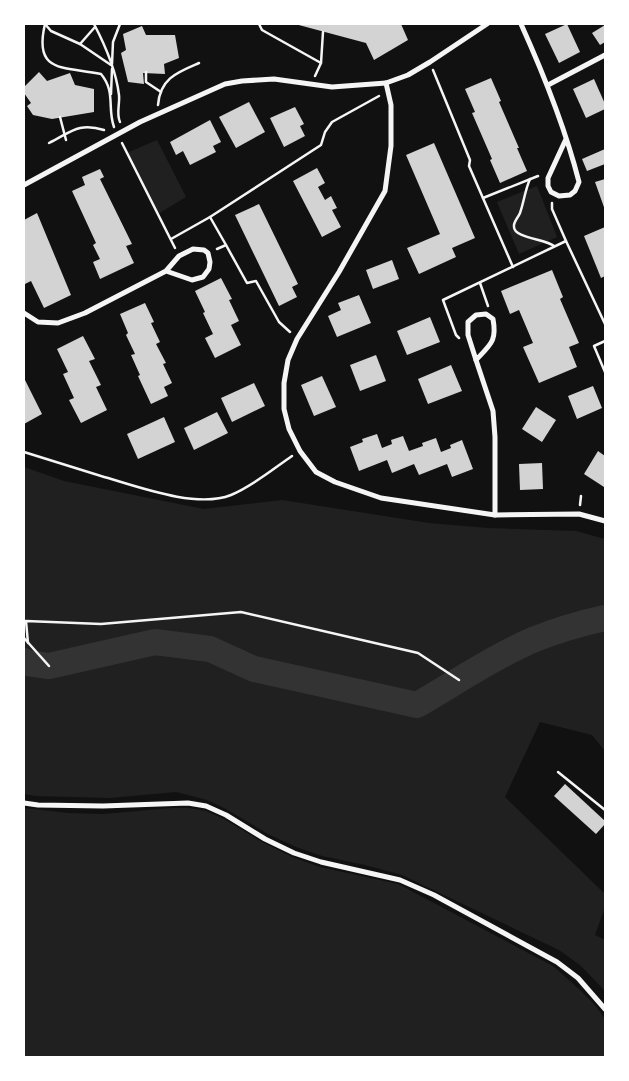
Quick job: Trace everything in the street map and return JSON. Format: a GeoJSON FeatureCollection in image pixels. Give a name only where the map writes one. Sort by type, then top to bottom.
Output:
{"type":"FeatureCollection","features":[{"type":"Feature","properties":{"kind":"street"},"geometry":{"type":"LineString","coordinates":[[24,185],[117,134],[215,87],[242,80],[274,79],[332,87],[386,83],[408,75],[486,24]]}},
{"type":"Feature","properties":{"kind":"street"},"geometry":{"type":"LineString","coordinates":[[521,24],[548,85],[566,139],[579,182],[575,191],[570,195],[558,196],[548,186],[548,178],[566,139]]}},
{"type":"Feature","properties":{"kind":"street"},"geometry":{"type":"LineString","coordinates":[[548,85],[605,55]]}},
{"type":"Feature","properties":{"kind":"street"},"geometry":{"type":"LineString","coordinates":[[386,83],[390,106],[391,146],[384,191],[339,272],[297,339],[288,360],[284,383],[284,409],[289,429],[300,451],[316,472],[335,482],[381,498],[495,515],[579,514],[605,521]]}},
{"type":"Feature","properties":{"kind":"street"},"geometry":{"type":"LineString","coordinates":[[24,313],[38,322],[58,323],[86,313],[166,271],[179,256],[193,249],[204,250],[208,253],[209,269],[203,277],[192,280],[166,271]]}},
{"type":"Feature","properties":{"kind":"street"},"geometry":{"type":"LineString","coordinates":[[476,360],[493,340],[496,331],[493,319],[486,314],[476,315],[468,322],[468,335],[472,348],[493,412],[495,437],[495,515]]}},
{"type":"Feature","properties":{"kind":"street"},"geometry":{"type":"LineString","coordinates":[[24,803],[67,806],[188,803],[206,806],[294,853],[321,862],[400,880],[434,895],[557,962],[578,978],[605,1008]]}},
{"type":"Feature","properties":{"kind":"path"},"geometry":{"type":"LineString","coordinates":[[45,24],[51,31],[80,44],[112,66]]}},
{"type":"Feature","properties":{"kind":"path"},"geometry":{"type":"LineString","coordinates":[[45,24],[42,46],[46,60],[54,66],[101,74],[107,82],[111,98]]}},
{"type":"Feature","properties":{"kind":"path"},"geometry":{"type":"LineString","coordinates":[[120,24],[113,42],[112,124],[179,256]]}},
{"type":"Feature","properties":{"kind":"path"},"geometry":{"type":"LineString","coordinates":[[259,24],[262,30],[321,63]]}},
{"type":"Feature","properties":{"kind":"path"},"geometry":{"type":"LineString","coordinates":[[80,44],[95,25],[112,66],[119,95],[118,118],[124,131]]}},
{"type":"Feature","properties":{"kind":"path"},"geometry":{"type":"LineString","coordinates":[[311,84],[321,63],[323,32]]}},
{"type":"Feature","properties":{"kind":"path"},"geometry":{"type":"LineString","coordinates":[[430,62],[468,154],[469,166],[513,267]]}},
{"type":"Feature","properties":{"kind":"path"},"geometry":{"type":"LineString","coordinates":[[157,114],[158,100],[166,82],[176,73],[199,64]]}},
{"type":"Feature","properties":{"kind":"path"},"geometry":{"type":"LineString","coordinates":[[146,72],[146,82],[161,92]]}},
{"type":"Feature","properties":{"kind":"path"},"geometry":{"type":"LineString","coordinates":[[171,239],[210,217],[321,145],[325,132],[332,122],[387,91]]}},
{"type":"Feature","properties":{"kind":"path"},"geometry":{"type":"LineString","coordinates":[[60,117],[66,140]]}},
{"type":"Feature","properties":{"kind":"path"},"geometry":{"type":"LineString","coordinates":[[49,143],[82,126],[92,126],[117,134]]}},
{"type":"Feature","properties":{"kind":"path"},"geometry":{"type":"LineString","coordinates":[[483,198],[551,170]]}},
{"type":"Feature","properties":{"kind":"path"},"geometry":{"type":"LineString","coordinates":[[530,180],[519,215],[513,226],[514,230],[516,233],[549,242],[554,246]]}},
{"type":"Feature","properties":{"kind":"path"},"geometry":{"type":"LineString","coordinates":[[552,209],[605,324]]}},
{"type":"Feature","properties":{"kind":"path"},"geometry":{"type":"LineString","coordinates":[[210,217],[247,283],[256,281],[279,322],[297,339]]}},
{"type":"Feature","properties":{"kind":"path"},"geometry":{"type":"LineString","coordinates":[[472,348],[456,335],[443,300],[566,241]]}},
{"type":"Feature","properties":{"kind":"path"},"geometry":{"type":"LineString","coordinates":[[208,253],[226,245]]}},
{"type":"Feature","properties":{"kind":"path"},"geometry":{"type":"LineString","coordinates":[[480,283],[493,319]]}},
{"type":"Feature","properties":{"kind":"path"},"geometry":{"type":"LineString","coordinates":[[605,340],[594,346],[605,372]]}},
{"type":"Feature","properties":{"kind":"path"},"geometry":{"type":"LineString","coordinates":[[24,452],[158,494],[202,499],[221,498],[232,495],[300,451]]}},
{"type":"Feature","properties":{"kind":"path"},"geometry":{"type":"LineString","coordinates":[[28,642],[26,620],[101,624],[242,612],[418,653],[459,680]]}},
{"type":"Feature","properties":{"kind":"path"},"geometry":{"type":"LineString","coordinates":[[24,638],[50,666]]}},
{"type":"Feature","properties":{"kind":"path"},"geometry":{"type":"LineString","coordinates":[[558,772],[605,810]]}},
{"type":"Feature","properties":{"kind":"shaded area"},"geometry":{"type":"Polygon","coordinates":[[[157,140],[186,197],[158,214],[127,153],[157,140]]]}},
{"type":"Feature","properties":{"kind":"shaded area"},"geometry":{"type":"Polygon","coordinates":[[[537,186],[557,237],[519,254],[497,202],[537,186]]]}},
{"type":"Feature","properties":{"kind":"shaded area"},"geometry":{"type":"Polygon","coordinates":[[[24,467],[64,481],[204,509],[282,500],[429,523],[488,528],[576,531],[605,539],[605,751],[592,735],[540,722],[505,797],[605,894],[605,907],[595,935],[605,940],[605,991],[581,966],[559,950],[402,875],[322,856],[296,847],[268,834],[207,800],[176,792],[110,798],[24,794],[24,467]]]}},
{"type":"Feature","properties":{"kind":"shaded area"},"geometry":{"type":"Polygon","coordinates":[[[24,808],[68,813],[103,814],[172,808],[206,811],[292,857],[320,867],[398,884],[553,966],[582,992],[602,1015],[606,1029],[605,1057],[24,1057],[24,808]]]}},
{"type":"Feature","properties":{"kind":"building"},"geometry":{"type":"Polygon","coordinates":[[[295,24],[401,24],[408,40],[374,60],[366,43],[295,24]]]}},
{"type":"Feature","properties":{"kind":"building"},"geometry":{"type":"Polygon","coordinates":[[[567,24],[580,52],[559,63],[545,34],[567,24]]]}},
{"type":"Feature","properties":{"kind":"building"},"geometry":{"type":"Polygon","coordinates":[[[605,25],[605,42],[600,45],[592,33],[605,25]]]}},
{"type":"Feature","properties":{"kind":"building"},"geometry":{"type":"Polygon","coordinates":[[[142,26],[146,35],[175,35],[179,58],[164,64],[165,74],[143,73],[144,84],[128,82],[121,53],[126,50],[123,34],[142,26]]]}},
{"type":"Feature","properties":{"kind":"building"},"geometry":{"type":"Polygon","coordinates":[[[39,72],[47,81],[70,73],[75,85],[94,89],[94,112],[52,119],[33,115],[27,106],[31,103],[24,93],[24,87],[39,72]]]}},
{"type":"Feature","properties":{"kind":"building"},"geometry":{"type":"Polygon","coordinates":[[[491,78],[527,171],[500,183],[472,113],[475,112],[465,89],[491,78]]]}},
{"type":"Feature","properties":{"kind":"building"},"geometry":{"type":"Polygon","coordinates":[[[594,79],[605,104],[605,109],[586,118],[573,89],[594,79]]]}},
{"type":"Feature","properties":{"kind":"building"},"geometry":{"type":"Polygon","coordinates":[[[249,102],[265,132],[236,148],[219,117],[249,102]]]}},
{"type":"Feature","properties":{"kind":"building"},"geometry":{"type":"Polygon","coordinates":[[[295,107],[304,124],[300,126],[305,136],[284,147],[270,118],[295,107]]]}},
{"type":"Feature","properties":{"kind":"building"},"geometry":{"type":"Polygon","coordinates":[[[210,120],[221,142],[213,146],[216,152],[190,165],[183,151],[176,155],[170,142],[210,120]]]}},
{"type":"Feature","properties":{"kind":"building"},"geometry":{"type":"Polygon","coordinates":[[[434,143],[475,238],[452,248],[456,257],[419,274],[407,248],[440,234],[406,155],[434,143]]]}},
{"type":"Feature","properties":{"kind":"building"},"geometry":{"type":"Polygon","coordinates":[[[605,149],[605,164],[587,171],[582,159],[605,149]]]}},
{"type":"Feature","properties":{"kind":"building"},"geometry":{"type":"Polygon","coordinates":[[[317,168],[325,183],[318,187],[325,200],[331,196],[337,208],[332,210],[341,227],[322,237],[293,181],[317,168]]]}},
{"type":"Feature","properties":{"kind":"building"},"geometry":{"type":"Polygon","coordinates":[[[100,169],[104,177],[100,179],[132,244],[126,246],[134,263],[100,279],[93,262],[100,259],[93,245],[96,243],[72,191],[85,185],[82,177],[100,169]]]}},
{"type":"Feature","properties":{"kind":"building"},"geometry":{"type":"Polygon","coordinates":[[[605,179],[605,210],[595,182],[605,179]]]}},
{"type":"Feature","properties":{"kind":"building"},"geometry":{"type":"Polygon","coordinates":[[[259,204],[298,284],[292,287],[297,297],[279,306],[235,215],[259,204]]]}},
{"type":"Feature","properties":{"kind":"building"},"geometry":{"type":"Polygon","coordinates":[[[37,213],[71,295],[44,308],[31,281],[25,284],[24,281],[24,220],[37,213]]]}},
{"type":"Feature","properties":{"kind":"building"},"geometry":{"type":"Polygon","coordinates":[[[605,227],[605,276],[601,278],[584,236],[605,227]]]}},
{"type":"Feature","properties":{"kind":"building"},"geometry":{"type":"Polygon","coordinates":[[[392,260],[399,279],[373,289],[366,270],[392,260]]]}},
{"type":"Feature","properties":{"kind":"building"},"geometry":{"type":"Polygon","coordinates":[[[552,270],[563,297],[560,299],[579,343],[569,347],[577,367],[539,383],[523,347],[533,343],[519,310],[510,314],[501,291],[552,270]]]}},
{"type":"Feature","properties":{"kind":"building"},"geometry":{"type":"Polygon","coordinates":[[[221,278],[232,299],[229,300],[239,321],[231,325],[241,345],[215,358],[205,338],[213,334],[195,291],[221,278]]]}},
{"type":"Feature","properties":{"kind":"building"},"geometry":{"type":"Polygon","coordinates":[[[359,295],[371,323],[337,337],[328,316],[341,310],[338,303],[359,295]]]}},
{"type":"Feature","properties":{"kind":"building"},"geometry":{"type":"Polygon","coordinates":[[[145,303],[154,322],[151,323],[160,342],[156,344],[166,363],[163,364],[172,383],[164,387],[168,396],[151,404],[138,376],[140,375],[131,355],[135,354],[126,335],[128,333],[120,314],[145,303]]]}},
{"type":"Feature","properties":{"kind":"building"},"geometry":{"type":"Polygon","coordinates":[[[430,317],[440,342],[407,355],[397,331],[430,317]]]}},
{"type":"Feature","properties":{"kind":"building"},"geometry":{"type":"Polygon","coordinates":[[[83,336],[95,359],[89,361],[101,385],[96,387],[107,410],[81,423],[69,400],[74,398],[63,374],[68,372],[57,349],[83,336]]]}},
{"type":"Feature","properties":{"kind":"building"},"geometry":{"type":"Polygon","coordinates":[[[376,355],[386,381],[360,391],[350,365],[376,355]]]}},
{"type":"Feature","properties":{"kind":"building"},"geometry":{"type":"Polygon","coordinates":[[[451,365],[462,391],[428,404],[418,379],[451,365]]]}},
{"type":"Feature","properties":{"kind":"building"},"geometry":{"type":"Polygon","coordinates":[[[322,376],[336,407],[314,416],[301,385],[322,376]]]}},
{"type":"Feature","properties":{"kind":"building"},"geometry":{"type":"Polygon","coordinates":[[[24,378],[42,414],[24,424],[24,378]]]}},
{"type":"Feature","properties":{"kind":"building"},"geometry":{"type":"Polygon","coordinates":[[[254,383],[265,406],[232,422],[221,398],[254,383]]]}},
{"type":"Feature","properties":{"kind":"building"},"geometry":{"type":"Polygon","coordinates":[[[593,386],[602,408],[577,419],[568,396],[593,386]]]}},
{"type":"Feature","properties":{"kind":"building"},"geometry":{"type":"Polygon","coordinates":[[[536,407],[556,420],[542,442],[522,429],[536,407]]]}},
{"type":"Feature","properties":{"kind":"building"},"geometry":{"type":"Polygon","coordinates":[[[217,412],[228,433],[194,450],[184,428],[217,412]]]}},
{"type":"Feature","properties":{"kind":"building"},"geometry":{"type":"Polygon","coordinates":[[[164,417],[175,442],[138,459],[127,434],[164,417]]]}},
{"type":"Feature","properties":{"kind":"building"},"geometry":{"type":"Polygon","coordinates":[[[377,434],[382,448],[392,444],[391,440],[403,436],[409,451],[423,446],[422,443],[436,438],[441,452],[451,448],[450,445],[462,440],[473,469],[452,477],[447,464],[419,475],[414,464],[392,473],[387,460],[359,471],[350,447],[363,442],[362,439],[377,434]]]}},
{"type":"Feature","properties":{"kind":"building"},"geometry":{"type":"Polygon","coordinates":[[[598,451],[605,456],[604,487],[584,474],[598,451]]]}},
{"type":"Feature","properties":{"kind":"building"},"geometry":{"type":"Polygon","coordinates":[[[542,463],[543,489],[520,490],[519,464],[542,463]]]}},
{"type":"Feature","properties":{"kind":"building"},"geometry":{"type":"Polygon","coordinates":[[[565,784],[605,821],[605,824],[596,834],[554,796],[565,784]]]}},
{"type":"Feature","properties":{"kind":"waterway"},"geometry":{"type":"LineString","coordinates":[[24,661],[49,666],[155,642],[210,649],[254,669],[417,705],[490,662],[535,639],[579,624],[605,618]]}}]}
